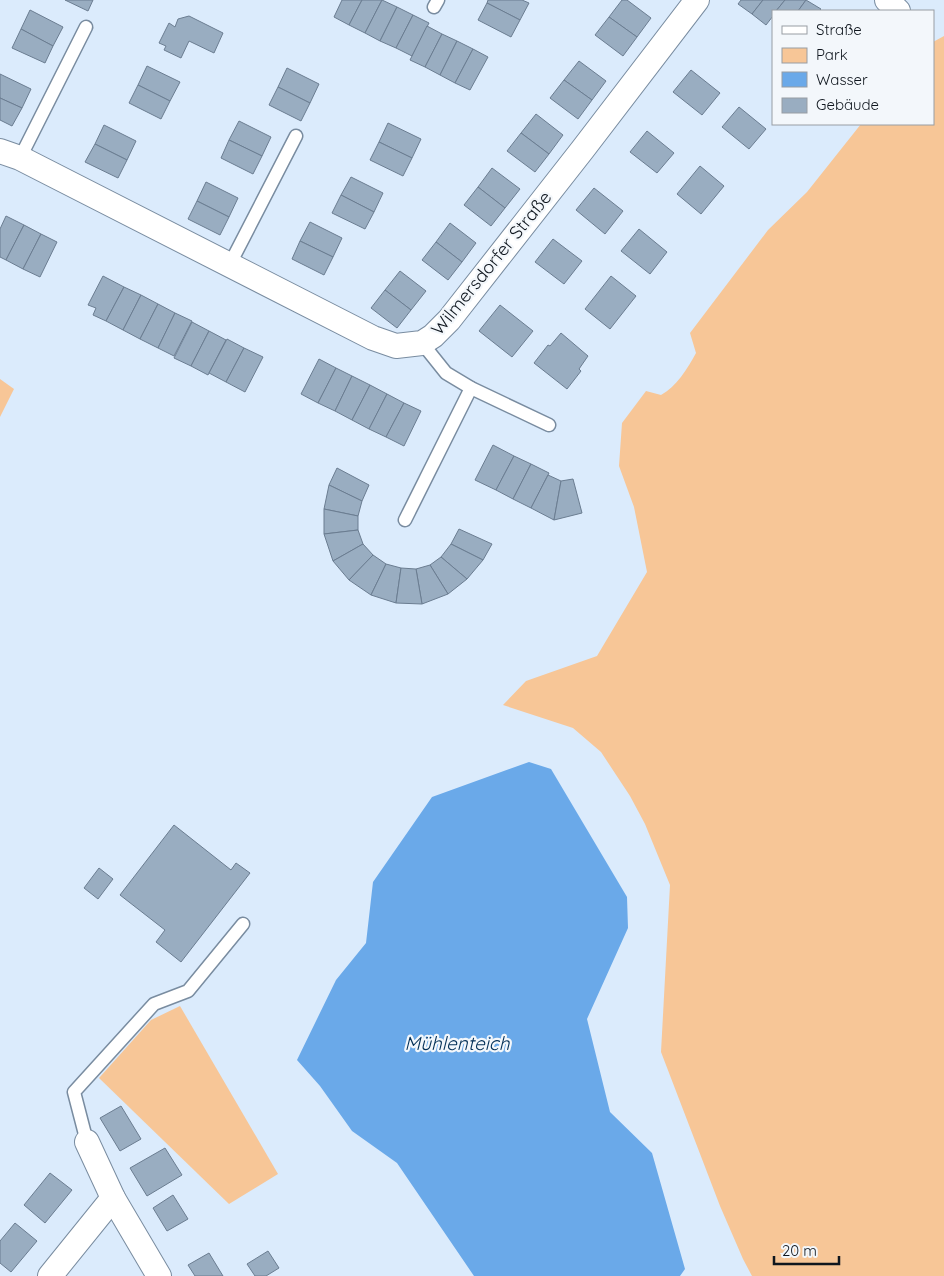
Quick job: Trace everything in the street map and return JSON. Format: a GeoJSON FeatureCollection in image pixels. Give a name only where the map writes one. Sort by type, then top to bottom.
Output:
{"type":"FeatureCollection","features":[{"type":"Feature","properties":{"kind":"street","name":"Wilmersdorfer Straße"},"geometry":{"type":"LineString","coordinates":[[10,155],[230,264],[373,338],[396,346],[422,343],[433,336],[449,320],[697,0]]}},
{"type":"Feature","properties":{"kind":"street"},"geometry":{"type":"LineString","coordinates":[[887,0],[897,10]]}},
{"type":"Feature","properties":{"kind":"street"},"geometry":{"type":"LineString","coordinates":[[87,1142],[113,1198],[159,1276]]}},
{"type":"Feature","properties":{"kind":"street"},"geometry":{"type":"LineString","coordinates":[[50,1276],[113,1198]]}},
{"type":"Feature","properties":{"kind":"lane"},"geometry":{"type":"LineString","coordinates":[[10,155],[86,27]]}},
{"type":"Feature","properties":{"kind":"lane"},"geometry":{"type":"LineString","coordinates":[[230,264],[296,136]]}},
{"type":"Feature","properties":{"kind":"lane"},"geometry":{"type":"LineString","coordinates":[[422,343],[446,373],[471,388],[549,425]]}},
{"type":"Feature","properties":{"kind":"lane"},"geometry":{"type":"LineString","coordinates":[[405,520],[471,388]]}},
{"type":"Feature","properties":{"kind":"lane"},"geometry":{"type":"LineString","coordinates":[[87,1142],[74,1092],[154,1004],[188,991],[243,924]]}},
{"type":"Feature","properties":{"kind":"green space"},"geometry":{"type":"Polygon","coordinates":[[[944,36],[944,1276],[752,1276],[720,1206],[661,1052],[670,885],[645,824],[630,796],[601,752],[573,728],[503,705],[526,681],[597,656],[647,572],[634,507],[619,466],[622,423],[646,391],[661,395],[681,377],[696,353],[690,333],[768,230],[807,192],[860,125],[934,125],[934,41],[944,36]]]}},
{"type":"Feature","properties":{"kind":"green space"},"geometry":{"type":"Polygon","coordinates":[[[0,379],[14,389],[0,417],[0,379]]]}},
{"type":"Feature","properties":{"kind":"green space"},"geometry":{"type":"Polygon","coordinates":[[[180,1006],[278,1174],[229,1204],[99,1078],[151,1020],[180,1006]]]}},
{"type":"Feature","properties":{"kind":"water","name":"Mühlenteich"},"geometry":{"type":"Polygon","coordinates":[[[529,762],[551,769],[627,897],[628,928],[587,1019],[610,1112],[652,1153],[685,1269],[680,1276],[474,1276],[397,1163],[352,1131],[320,1086],[297,1060],[336,980],[366,943],[373,882],[432,797],[529,762]]]}},
{"type":"Feature","properties":{"kind":"building"},"geometry":{"type":"Polygon","coordinates":[[[65,0],[93,0],[88,11],[65,0]]]}},
{"type":"Feature","properties":{"kind":"building"},"geometry":{"type":"Polygon","coordinates":[[[342,0],[362,0],[349,25],[334,17],[342,0]]]}},
{"type":"Feature","properties":{"kind":"building"},"geometry":{"type":"Polygon","coordinates":[[[362,0],[382,0],[365,33],[349,25],[362,0]]]}},
{"type":"Feature","properties":{"kind":"building"},"geometry":{"type":"Polygon","coordinates":[[[382,0],[397,7],[380,41],[365,33],[382,0]]]}},
{"type":"Feature","properties":{"kind":"building"},"geometry":{"type":"Polygon","coordinates":[[[488,0],[522,0],[529,3],[520,20],[487,3],[488,0]]]}},
{"type":"Feature","properties":{"kind":"building"},"geometry":{"type":"Polygon","coordinates":[[[622,0],[627,0],[651,18],[637,37],[609,17],[622,0]]]}},
{"type":"Feature","properties":{"kind":"building"},"geometry":{"type":"Polygon","coordinates":[[[741,0],[763,0],[752,14],[738,4],[741,0]]]}},
{"type":"Feature","properties":{"kind":"building"},"geometry":{"type":"Polygon","coordinates":[[[763,0],[785,0],[777,10],[772,10],[772,17],[766,25],[752,14],[763,0]]]}},
{"type":"Feature","properties":{"kind":"building"},"geometry":{"type":"Polygon","coordinates":[[[785,0],[806,0],[799,10],[777,10],[785,0]]]}},
{"type":"Feature","properties":{"kind":"building"},"geometry":{"type":"Polygon","coordinates":[[[806,0],[821,9],[820,10],[799,10],[806,0]]]}},
{"type":"Feature","properties":{"kind":"building"},"geometry":{"type":"Polygon","coordinates":[[[487,3],[520,20],[511,37],[478,20],[487,3]]]}},
{"type":"Feature","properties":{"kind":"building"},"geometry":{"type":"Polygon","coordinates":[[[397,7],[413,15],[396,48],[380,41],[397,7]]]}},
{"type":"Feature","properties":{"kind":"building"},"geometry":{"type":"Polygon","coordinates":[[[30,10],[63,27],[53,46],[21,29],[30,10]]]}},
{"type":"Feature","properties":{"kind":"building"},"geometry":{"type":"Polygon","coordinates":[[[413,15],[429,23],[412,56],[396,48],[413,15]]]}},
{"type":"Feature","properties":{"kind":"building"},"geometry":{"type":"Polygon","coordinates":[[[189,16],[223,33],[214,53],[189,41],[181,58],[164,50],[166,46],[159,43],[169,23],[175,27],[178,19],[189,16]]]}},
{"type":"Feature","properties":{"kind":"building"},"geometry":{"type":"Polygon","coordinates":[[[609,17],[637,37],[623,56],[595,35],[609,17]]]}},
{"type":"Feature","properties":{"kind":"building"},"geometry":{"type":"Polygon","coordinates":[[[427,26],[442,34],[425,67],[410,60],[427,26]]]}},
{"type":"Feature","properties":{"kind":"building"},"geometry":{"type":"Polygon","coordinates":[[[21,29],[53,46],[45,63],[12,48],[21,29]]]}},
{"type":"Feature","properties":{"kind":"building"},"geometry":{"type":"Polygon","coordinates":[[[442,34],[457,41],[440,75],[425,67],[442,34]]]}},
{"type":"Feature","properties":{"kind":"building"},"geometry":{"type":"Polygon","coordinates":[[[457,41],[473,49],[455,83],[440,75],[457,41]]]}},
{"type":"Feature","properties":{"kind":"building"},"geometry":{"type":"Polygon","coordinates":[[[473,49],[488,57],[470,90],[455,83],[473,49]]]}},
{"type":"Feature","properties":{"kind":"building"},"geometry":{"type":"Polygon","coordinates":[[[579,61],[606,81],[592,100],[564,80],[579,61]]]}},
{"type":"Feature","properties":{"kind":"building"},"geometry":{"type":"Polygon","coordinates":[[[147,66],[180,82],[170,101],[138,85],[147,66]]]}},
{"type":"Feature","properties":{"kind":"building"},"geometry":{"type":"Polygon","coordinates":[[[287,68],[319,84],[310,103],[278,87],[287,68]]]}},
{"type":"Feature","properties":{"kind":"building"},"geometry":{"type":"Polygon","coordinates":[[[691,70],[720,93],[702,115],[673,92],[691,70]]]}},
{"type":"Feature","properties":{"kind":"building"},"geometry":{"type":"Polygon","coordinates":[[[0,74],[31,89],[22,108],[0,98],[0,74]]]}},
{"type":"Feature","properties":{"kind":"building"},"geometry":{"type":"Polygon","coordinates":[[[564,80],[592,100],[578,119],[550,98],[564,80]]]}},
{"type":"Feature","properties":{"kind":"building"},"geometry":{"type":"Polygon","coordinates":[[[138,85],[170,101],[161,119],[129,103],[138,85]]]}},
{"type":"Feature","properties":{"kind":"building"},"geometry":{"type":"Polygon","coordinates":[[[278,87],[310,103],[301,121],[269,105],[278,87]]]}},
{"type":"Feature","properties":{"kind":"building"},"geometry":{"type":"Polygon","coordinates":[[[0,98],[22,108],[12,126],[0,120],[0,98]]]}},
{"type":"Feature","properties":{"kind":"building"},"geometry":{"type":"Polygon","coordinates":[[[739,107],[766,129],[749,149],[722,127],[739,107]]]}},
{"type":"Feature","properties":{"kind":"building"},"geometry":{"type":"Polygon","coordinates":[[[536,114],[563,135],[549,154],[521,133],[536,114]]]}},
{"type":"Feature","properties":{"kind":"building"},"geometry":{"type":"Polygon","coordinates":[[[239,121],[271,137],[262,156],[229,140],[239,121]]]}},
{"type":"Feature","properties":{"kind":"building"},"geometry":{"type":"Polygon","coordinates":[[[388,123],[421,139],[412,158],[379,142],[388,123]]]}},
{"type":"Feature","properties":{"kind":"building"},"geometry":{"type":"Polygon","coordinates":[[[104,125],[136,141],[127,160],[95,144],[104,125]]]}},
{"type":"Feature","properties":{"kind":"building"},"geometry":{"type":"Polygon","coordinates":[[[647,131],[674,153],[657,173],[630,152],[647,131]]]}},
{"type":"Feature","properties":{"kind":"building"},"geometry":{"type":"Polygon","coordinates":[[[521,133],[549,154],[535,172],[507,151],[521,133]]]}},
{"type":"Feature","properties":{"kind":"building"},"geometry":{"type":"Polygon","coordinates":[[[229,140],[262,156],[253,174],[221,158],[229,140]]]}},
{"type":"Feature","properties":{"kind":"building"},"geometry":{"type":"Polygon","coordinates":[[[379,142],[412,158],[403,176],[370,160],[379,142]]]}},
{"type":"Feature","properties":{"kind":"building"},"geometry":{"type":"Polygon","coordinates":[[[95,144],[127,160],[118,178],[85,162],[95,144]]]}},
{"type":"Feature","properties":{"kind":"building"},"geometry":{"type":"Polygon","coordinates":[[[700,166],[724,186],[701,214],[677,194],[700,166]]]}},
{"type":"Feature","properties":{"kind":"building"},"geometry":{"type":"Polygon","coordinates":[[[492,168],[520,189],[505,208],[478,187],[492,168]]]}},
{"type":"Feature","properties":{"kind":"building"},"geometry":{"type":"Polygon","coordinates":[[[351,177],[383,193],[374,212],[341,195],[351,177]]]}},
{"type":"Feature","properties":{"kind":"building"},"geometry":{"type":"Polygon","coordinates":[[[206,182],[238,198],[229,217],[197,201],[206,182]]]}},
{"type":"Feature","properties":{"kind":"building"},"geometry":{"type":"Polygon","coordinates":[[[478,187],[505,208],[491,226],[464,205],[478,187]]]}},
{"type":"Feature","properties":{"kind":"building"},"geometry":{"type":"Polygon","coordinates":[[[594,188],[623,211],[605,234],[576,210],[594,188]]]}},
{"type":"Feature","properties":{"kind":"building"},"geometry":{"type":"Polygon","coordinates":[[[341,195],[374,212],[365,229],[332,213],[341,195]]]}},
{"type":"Feature","properties":{"kind":"building"},"geometry":{"type":"Polygon","coordinates":[[[197,201],[229,217],[220,235],[188,219],[197,201]]]}},
{"type":"Feature","properties":{"kind":"building"},"geometry":{"type":"Polygon","coordinates":[[[6,216],[24,225],[6,260],[0,257],[0,229],[6,216]]]}},
{"type":"Feature","properties":{"kind":"building"},"geometry":{"type":"Polygon","coordinates":[[[310,222],[342,238],[333,257],[300,241],[310,222]]]}},
{"type":"Feature","properties":{"kind":"building"},"geometry":{"type":"Polygon","coordinates":[[[450,223],[476,243],[462,262],[436,242],[450,223]]]}},
{"type":"Feature","properties":{"kind":"building"},"geometry":{"type":"Polygon","coordinates":[[[24,225],[41,234],[23,269],[6,260],[24,225]]]}},
{"type":"Feature","properties":{"kind":"building"},"geometry":{"type":"Polygon","coordinates":[[[639,229],[667,252],[650,274],[621,251],[639,229]]]}},
{"type":"Feature","properties":{"kind":"building"},"geometry":{"type":"Polygon","coordinates":[[[41,234],[57,242],[40,277],[23,269],[41,234]]]}},
{"type":"Feature","properties":{"kind":"building"},"geometry":{"type":"Polygon","coordinates":[[[553,239],[582,261],[564,284],[535,262],[553,239]]]}},
{"type":"Feature","properties":{"kind":"building"},"geometry":{"type":"Polygon","coordinates":[[[300,241],[333,257],[324,275],[292,259],[300,241]]]}},
{"type":"Feature","properties":{"kind":"building"},"geometry":{"type":"Polygon","coordinates":[[[436,242],[462,262],[448,280],[422,260],[436,242]]]}},
{"type":"Feature","properties":{"kind":"building"},"geometry":{"type":"Polygon","coordinates":[[[400,271],[426,291],[411,310],[385,290],[400,271]]]}},
{"type":"Feature","properties":{"kind":"building"},"geometry":{"type":"Polygon","coordinates":[[[103,276],[124,287],[106,321],[93,315],[96,308],[88,305],[103,276]]]}},
{"type":"Feature","properties":{"kind":"building"},"geometry":{"type":"Polygon","coordinates":[[[611,276],[636,296],[610,329],[585,309],[611,276]]]}},
{"type":"Feature","properties":{"kind":"building"},"geometry":{"type":"Polygon","coordinates":[[[124,287],[141,295],[123,330],[106,321],[124,287]]]}},
{"type":"Feature","properties":{"kind":"building"},"geometry":{"type":"Polygon","coordinates":[[[385,290],[411,310],[397,328],[371,308],[385,290]]]}},
{"type":"Feature","properties":{"kind":"building"},"geometry":{"type":"Polygon","coordinates":[[[141,295],[158,304],[140,339],[123,330],[141,295]]]}},
{"type":"Feature","properties":{"kind":"building"},"geometry":{"type":"Polygon","coordinates":[[[158,304],[175,313],[158,348],[140,339],[158,304]]]}},
{"type":"Feature","properties":{"kind":"building"},"geometry":{"type":"Polygon","coordinates":[[[500,305],[533,331],[512,357],[479,331],[500,305]]]}},
{"type":"Feature","properties":{"kind":"building"},"geometry":{"type":"Polygon","coordinates":[[[175,313],[192,321],[174,356],[158,348],[175,313]]]}},
{"type":"Feature","properties":{"kind":"building"},"geometry":{"type":"Polygon","coordinates":[[[192,322],[209,331],[191,366],[174,358],[192,322]]]}},
{"type":"Feature","properties":{"kind":"building"},"geometry":{"type":"Polygon","coordinates":[[[209,331],[226,340],[208,375],[191,366],[209,331]]]}},
{"type":"Feature","properties":{"kind":"building"},"geometry":{"type":"Polygon","coordinates":[[[561,333],[588,356],[579,369],[581,371],[567,389],[534,363],[548,345],[550,346],[561,333]]]}},
{"type":"Feature","properties":{"kind":"building"},"geometry":{"type":"Polygon","coordinates":[[[227,339],[244,348],[226,382],[209,373],[227,339]]]}},
{"type":"Feature","properties":{"kind":"building"},"geometry":{"type":"Polygon","coordinates":[[[244,348],[263,357],[245,392],[226,382],[244,348]]]}},
{"type":"Feature","properties":{"kind":"building"},"geometry":{"type":"Polygon","coordinates":[[[319,359],[336,368],[318,403],[301,394],[319,359]]]}},
{"type":"Feature","properties":{"kind":"building"},"geometry":{"type":"Polygon","coordinates":[[[336,368],[352,376],[335,411],[318,403],[336,368]]]}},
{"type":"Feature","properties":{"kind":"building"},"geometry":{"type":"Polygon","coordinates":[[[352,376],[370,385],[352,420],[335,411],[352,376]]]}},
{"type":"Feature","properties":{"kind":"building"},"geometry":{"type":"Polygon","coordinates":[[[370,385],[387,394],[369,429],[352,420],[370,385]]]}},
{"type":"Feature","properties":{"kind":"building"},"geometry":{"type":"Polygon","coordinates":[[[387,394],[404,403],[386,437],[369,429],[387,394]]]}},
{"type":"Feature","properties":{"kind":"building"},"geometry":{"type":"Polygon","coordinates":[[[404,403],[421,411],[404,446],[386,437],[404,403]]]}},
{"type":"Feature","properties":{"kind":"building"},"geometry":{"type":"Polygon","coordinates":[[[493,445],[514,456],[496,490],[475,480],[493,445]]]}},
{"type":"Feature","properties":{"kind":"building"},"geometry":{"type":"Polygon","coordinates":[[[514,456],[531,464],[513,499],[496,490],[514,456]]]}},
{"type":"Feature","properties":{"kind":"building"},"geometry":{"type":"Polygon","coordinates":[[[531,464],[549,473],[531,508],[513,499],[531,464]]]}},
{"type":"Feature","properties":{"kind":"building"},"geometry":{"type":"Polygon","coordinates":[[[337,468],[369,485],[362,501],[329,485],[337,468]]]}},
{"type":"Feature","properties":{"kind":"building"},"geometry":{"type":"Polygon","coordinates":[[[548,475],[561,481],[554,520],[531,508],[548,475]]]}},
{"type":"Feature","properties":{"kind":"building"},"geometry":{"type":"Polygon","coordinates":[[[573,479],[582,513],[554,520],[561,481],[573,479]]]}},
{"type":"Feature","properties":{"kind":"building"},"geometry":{"type":"Polygon","coordinates":[[[329,485],[362,501],[358,516],[324,509],[329,485]]]}},
{"type":"Feature","properties":{"kind":"building"},"geometry":{"type":"Polygon","coordinates":[[[324,509],[358,516],[358,530],[324,534],[324,509]]]}},
{"type":"Feature","properties":{"kind":"building"},"geometry":{"type":"Polygon","coordinates":[[[459,529],[492,544],[483,560],[451,544],[459,529]]]}},
{"type":"Feature","properties":{"kind":"building"},"geometry":{"type":"Polygon","coordinates":[[[358,530],[363,544],[333,561],[324,534],[358,530]]]}},
{"type":"Feature","properties":{"kind":"building"},"geometry":{"type":"Polygon","coordinates":[[[363,544],[373,555],[349,580],[333,561],[363,544]]]}},
{"type":"Feature","properties":{"kind":"building"},"geometry":{"type":"Polygon","coordinates":[[[451,544],[483,560],[467,579],[441,557],[451,544]]]}},
{"type":"Feature","properties":{"kind":"building"},"geometry":{"type":"Polygon","coordinates":[[[373,555],[386,564],[371,595],[349,580],[373,555]]]}},
{"type":"Feature","properties":{"kind":"building"},"geometry":{"type":"Polygon","coordinates":[[[441,557],[467,579],[448,594],[430,565],[441,557]]]}},
{"type":"Feature","properties":{"kind":"building"},"geometry":{"type":"Polygon","coordinates":[[[386,564],[401,568],[396,603],[371,595],[386,564]]]}},
{"type":"Feature","properties":{"kind":"building"},"geometry":{"type":"Polygon","coordinates":[[[430,565],[448,594],[422,604],[416,569],[430,565]]]}},
{"type":"Feature","properties":{"kind":"building"},"geometry":{"type":"Polygon","coordinates":[[[401,568],[416,569],[422,604],[396,603],[401,568]]]}},
{"type":"Feature","properties":{"kind":"building"},"geometry":{"type":"Polygon","coordinates":[[[174,825],[231,870],[236,863],[250,873],[181,962],[156,942],[165,930],[120,895],[174,825]]]}},
{"type":"Feature","properties":{"kind":"building"},"geometry":{"type":"Polygon","coordinates":[[[99,868],[113,879],[98,899],[84,888],[99,868]]]}},
{"type":"Feature","properties":{"kind":"building"},"geometry":{"type":"Polygon","coordinates":[[[121,1106],[141,1139],[120,1151],[100,1118],[121,1106]]]}},
{"type":"Feature","properties":{"kind":"building"},"geometry":{"type":"Polygon","coordinates":[[[165,1148],[182,1175],[147,1196],[130,1168],[165,1148]]]}},
{"type":"Feature","properties":{"kind":"building"},"geometry":{"type":"Polygon","coordinates":[[[50,1173],[72,1190],[45,1223],[24,1205],[50,1173]]]}},
{"type":"Feature","properties":{"kind":"building"},"geometry":{"type":"Polygon","coordinates":[[[173,1195],[188,1219],[167,1231],[153,1208],[173,1195]]]}},
{"type":"Feature","properties":{"kind":"building"},"geometry":{"type":"Polygon","coordinates":[[[15,1223],[37,1241],[11,1272],[0,1263],[0,1241],[15,1223]]]}},
{"type":"Feature","properties":{"kind":"building"},"geometry":{"type":"Polygon","coordinates":[[[268,1251],[279,1268],[266,1276],[255,1276],[247,1264],[268,1251]]]}},
{"type":"Feature","properties":{"kind":"building"},"geometry":{"type":"Polygon","coordinates":[[[209,1253],[223,1276],[195,1276],[188,1265],[209,1253]]]}}]}
